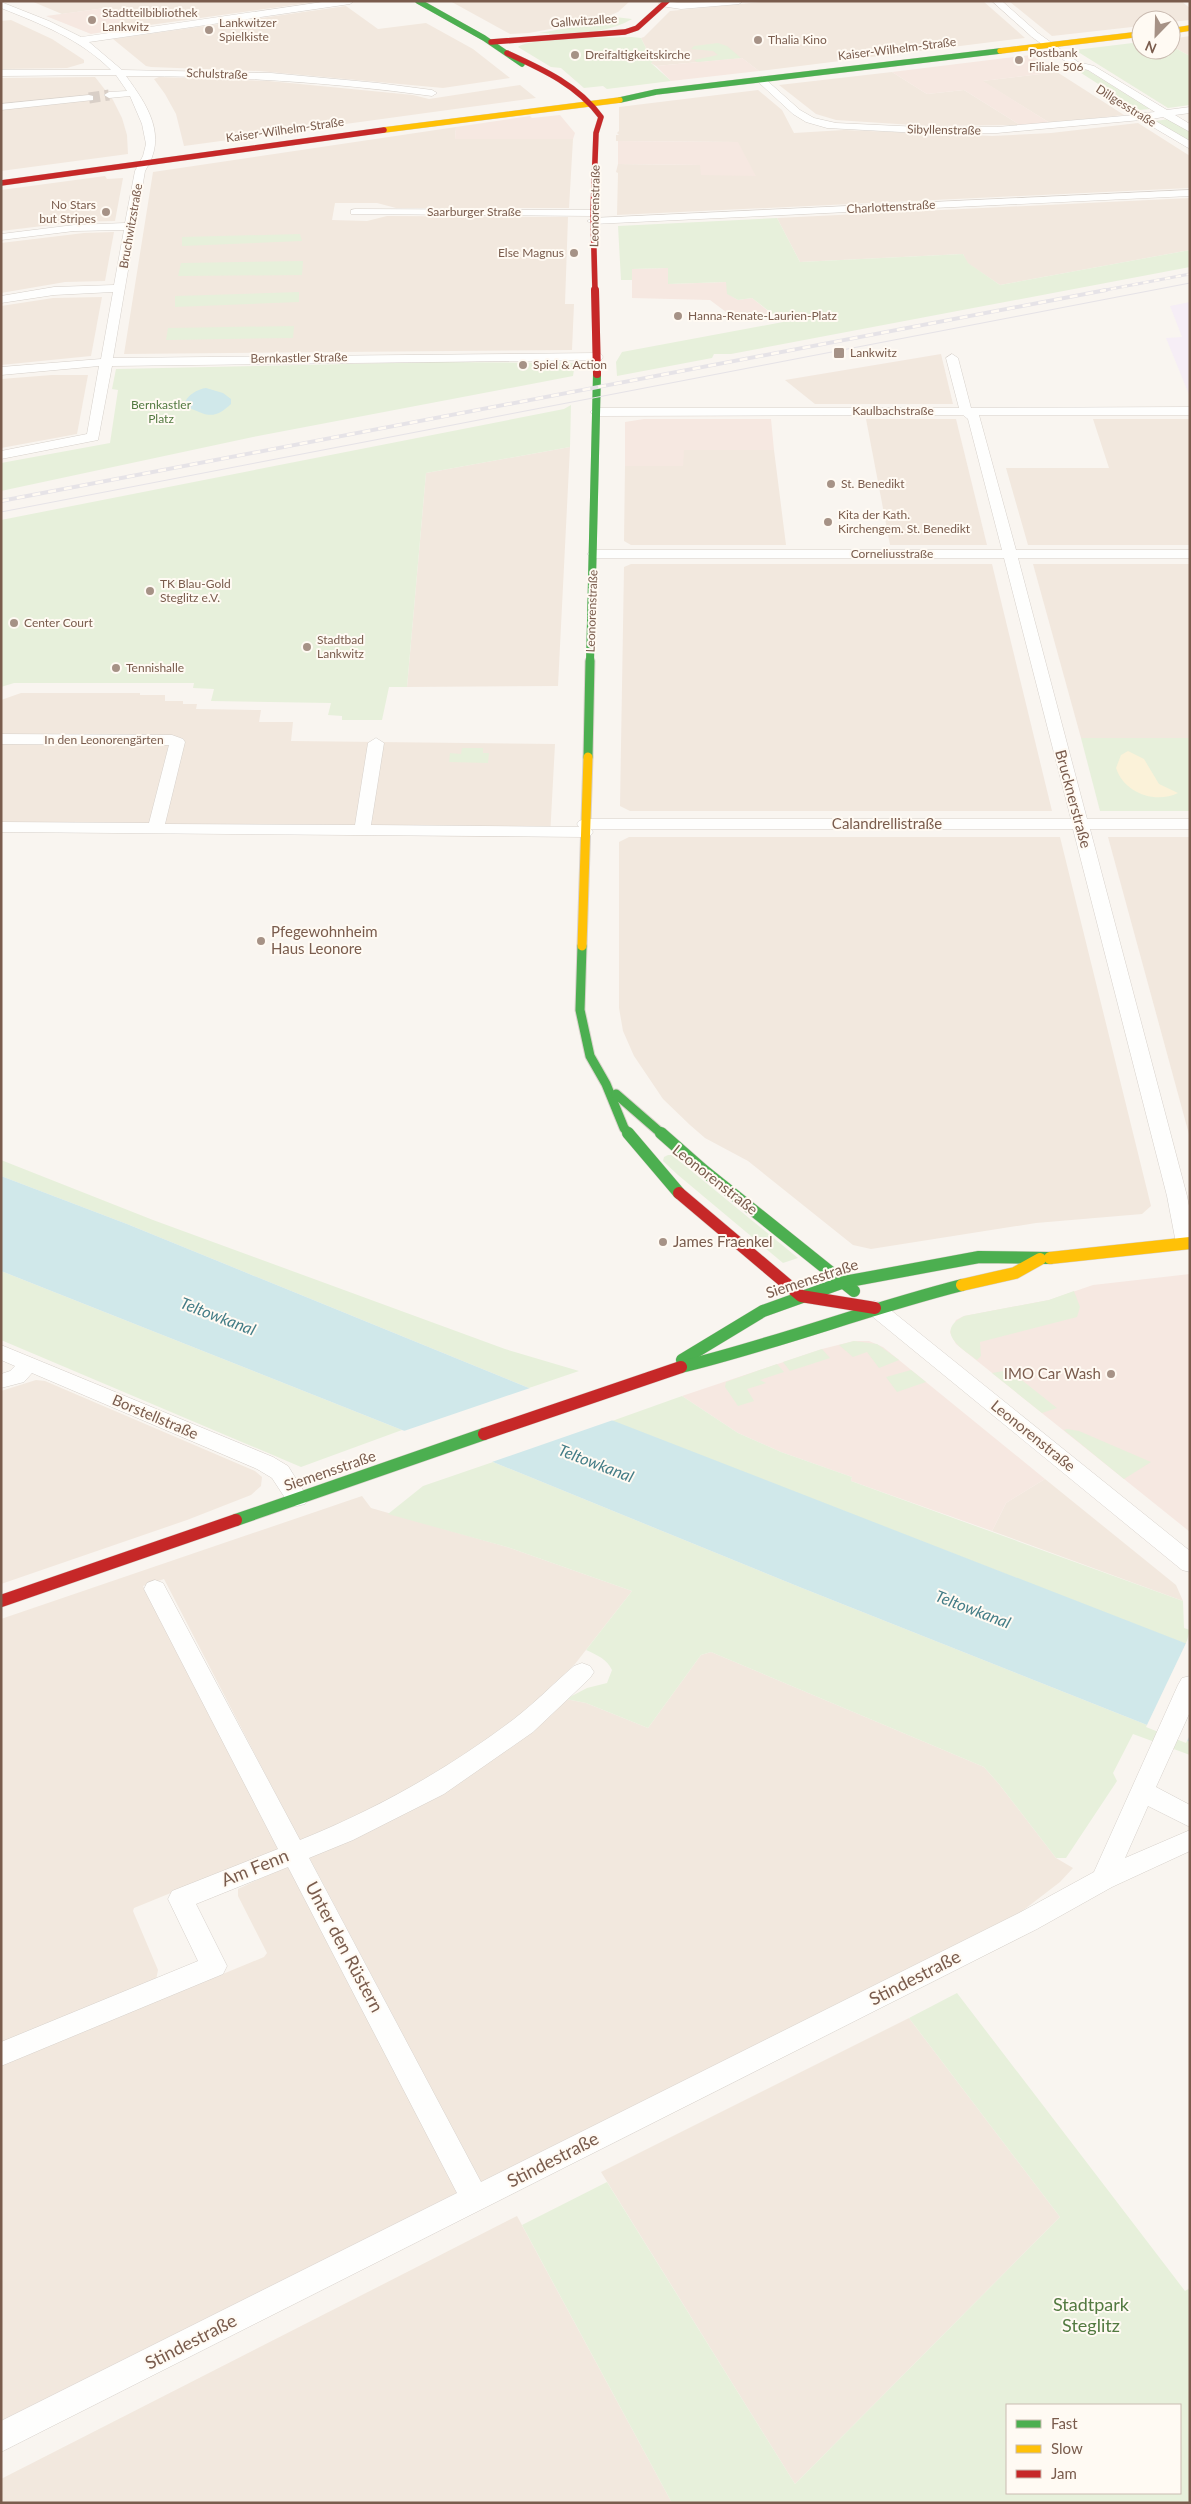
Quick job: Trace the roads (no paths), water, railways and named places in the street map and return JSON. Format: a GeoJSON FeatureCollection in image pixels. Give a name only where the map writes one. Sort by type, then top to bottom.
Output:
{"type":"FeatureCollection","features":[{"type":"Feature","properties":{"kind":"main road"},"geometry":{"type":"LineString","coordinates":[[418,1],[507,53],[571,103],[596,133]]}},
{"type":"Feature","properties":{"kind":"main road","name":"Gallwitzallee"},"geometry":{"type":"LineString","coordinates":[[491,42],[625,32],[637,28],[666,3]]}},
{"type":"Feature","properties":{"kind":"main road","name":"Kaiser-Wilhelm-Straße"},"geometry":{"type":"LineString","coordinates":[[1,178],[589,101],[630,92],[656,92],[1131,35]]}},
{"type":"Feature","properties":{"kind":"main road"},"geometry":{"type":"LineString","coordinates":[[507,53],[526,61],[589,101]]}},
{"type":"Feature","properties":{"kind":"main road","name":"Leonorenstraße"},"geometry":{"type":"LineString","coordinates":[[589,101],[601,117],[596,133],[593,217],[597,356],[594,554],[580,1010],[586,1043],[606,1084],[624,1128],[672,1186],[706,1218],[801,1296],[875,1308]]}},
{"type":"Feature","properties":{"kind":"main road","name":"Kaiser-Wilhelm-Straße"},"geometry":{"type":"LineString","coordinates":[[1,183],[148,160]]}},
{"type":"Feature","properties":{"kind":"main road","name":"Leonorenstraße"},"geometry":{"type":"LineString","coordinates":[[606,1084],[672,1147],[875,1308]]}},
{"type":"Feature","properties":{"kind":"main road","name":"Siemensstraße"},"geometry":{"type":"LineString","coordinates":[[669,1370],[702,1347],[762,1311],[844,1282],[979,1257],[1040,1259],[1188,1243]]}},
{"type":"Feature","properties":{"kind":"main road","name":"Siemensstraße"},"geometry":{"type":"LineString","coordinates":[[1,1601],[669,1370],[722,1358],[911,1297],[1015,1273],[1040,1259]]}},
{"type":"Feature","properties":{"kind":"street"},"geometry":{"type":"LineString","coordinates":[[80,40],[350,1]]}},
{"type":"Feature","properties":{"kind":"street"},"geometry":{"type":"LineString","coordinates":[[666,3],[681,6],[739,1]]}},
{"type":"Feature","properties":{"kind":"street","name":"Dillgesstraße"},"geometry":{"type":"LineString","coordinates":[[996,1],[1075,64],[1091,68],[1190,129]]}},
{"type":"Feature","properties":{"kind":"street","name":"Bruchwitzstraße"},"geometry":{"type":"LineString","coordinates":[[1,5],[54,26],[104,56],[119,72],[133,93],[150,130],[152,150],[140,172],[94,438],[1,455]]}},
{"type":"Feature","properties":{"kind":"street","name":"Dillgesstraße"},"geometry":{"type":"LineString","coordinates":[[1075,64],[1070,69],[1082,78]]}},
{"type":"Feature","properties":{"kind":"street","name":"Schulstraße"},"geometry":{"type":"LineString","coordinates":[[1,73],[241,74],[432,93]]}},
{"type":"Feature","properties":{"kind":"street","name":"Sibyllenstraße"},"geometry":{"type":"LineString","coordinates":[[760,79],[804,117],[815,122],[838,126],[932,131],[1011,130],[1069,126],[1190,110]]}},
{"type":"Feature","properties":{"kind":"street"},"geometry":{"type":"LineString","coordinates":[[109,95],[133,93]]}},
{"type":"Feature","properties":{"kind":"street"},"geometry":{"type":"LineString","coordinates":[[1,107],[89,98]]}},
{"type":"Feature","properties":{"kind":"street","name":"Dillgesstraße"},"geometry":{"type":"LineString","coordinates":[[1130,108],[1190,146]]}},
{"type":"Feature","properties":{"kind":"street","name":"Charlottenstraße"},"geometry":{"type":"LineString","coordinates":[[593,217],[1190,193]]}},
{"type":"Feature","properties":{"kind":"street","name":"Saarburger Straße"},"geometry":{"type":"LineString","coordinates":[[355,212],[593,217]]}},
{"type":"Feature","properties":{"kind":"street"},"geometry":{"type":"LineString","coordinates":[[1,237],[74,228],[130,226]]}},
{"type":"Feature","properties":{"kind":"street"},"geometry":{"type":"LineString","coordinates":[[1,300],[54,291],[120,288]]}},
{"type":"Feature","properties":{"kind":"street","name":"Bernkastler Straße"},"geometry":{"type":"LineString","coordinates":[[1,371],[42,366],[202,359],[597,356]]}},
{"type":"Feature","properties":{"kind":"street","name":"Brucknerstraße"},"geometry":{"type":"LineString","coordinates":[[952,358],[966,411],[974,417],[1188,1243]]}},
{"type":"Feature","properties":{"kind":"street","name":"Kaulbachstraße"},"geometry":{"type":"LineString","coordinates":[[596,412],[1190,411]]}},
{"type":"Feature","properties":{"kind":"street","name":"Corneliusstraße"},"geometry":{"type":"LineString","coordinates":[[594,554],[1190,554]]}},
{"type":"Feature","properties":{"kind":"street","name":"In den Leonorengärten"},"geometry":{"type":"LineString","coordinates":[[1,739],[175,741],[178,744],[156,828]]}},
{"type":"Feature","properties":{"kind":"street"},"geometry":{"type":"LineString","coordinates":[[362,830],[376,743]]}},
{"type":"Feature","properties":{"kind":"street","name":"Calandrellistraße"},"geometry":{"type":"LineString","coordinates":[[585,828],[1190,824]]}},
{"type":"Feature","properties":{"kind":"street"},"geometry":{"type":"LineString","coordinates":[[1,827],[362,830],[585,828]]}},
{"type":"Feature","properties":{"kind":"street","name":"Leonorenstraße"},"geometry":{"type":"LineString","coordinates":[[875,1308],[1190,1564]]}},
{"type":"Feature","properties":{"kind":"street","name":"Borstellstraße"},"geometry":{"type":"LineString","coordinates":[[1,1352],[265,1463],[280,1472],[297,1498]]}},
{"type":"Feature","properties":{"kind":"street"},"geometry":{"type":"LineString","coordinates":[[1,1381],[16,1376],[29,1364]]}},
{"type":"Feature","properties":{"kind":"street","name":"Unter den Rüstern"},"geometry":{"type":"LineString","coordinates":[[155,1589],[475,2199]]}},
{"type":"Feature","properties":{"kind":"street","name":"Am Fenn"},"geometry":{"type":"LineString","coordinates":[[1,2054],[214,1966],[181,1899],[374,1819],[434,1787],[485,1754],[524,1725],[582,1672]]}},
{"type":"Feature","properties":{"kind":"street"},"geometry":{"type":"LineString","coordinates":[[1103,1879],[1190,1684]]}},
{"type":"Feature","properties":{"kind":"street"},"geometry":{"type":"LineString","coordinates":[[1141,1791],[1190,1817]]}},
{"type":"Feature","properties":{"kind":"street","name":"Stindestraße"},"geometry":{"type":"LineString","coordinates":[[1,2437],[1028,1921],[1103,1879],[1190,1840]]}},
{"type":"Feature","properties":{"kind":"water"},"geometry":{"type":"Polygon","coordinates":[[[206,388],[223,393],[231,399],[231,404],[220,413],[208,415],[191,409],[185,403],[190,395],[206,388]]]}},
{"type":"Feature","properties":{"kind":"water","name":"Teltowkanal"},"geometry":{"type":"Polygon","coordinates":[[[1,1176],[127,1224],[529,1388],[1190,1645],[1190,1742],[802,1588],[493,1462],[402,1430],[1,1271],[1,1176]]]}},
{"type":"Feature","properties":{"kind":"tunnel"},"geometry":{"type":"LineString","coordinates":[[89,98],[109,95]]}},
{"type":"Feature","properties":{"kind":"tram line"},"geometry":{"type":"LineString","coordinates":[[1,512],[1190,283]]}},
{"type":"Feature","properties":{"kind":"railway"},"geometry":{"type":"LineString","coordinates":[[1100,291],[1190,274]]}},
{"type":"Feature","properties":{"kind":"railway"},"geometry":{"type":"LineString","coordinates":[[1,501],[1106,290]]}},
{"type":"Feature","properties":{"kind":"place","name":"Stadtteilbibliothek Lankwitz"},"geometry":{"type":"Point","coordinates":[92,20]}},
{"type":"Feature","properties":{"kind":"place","name":"Lankwitzer Spielkiste"},"geometry":{"type":"Point","coordinates":[209,30]}},
{"type":"Feature","properties":{"kind":"place","name":"Thalia Kino"},"geometry":{"type":"Point","coordinates":[758,40]}},
{"type":"Feature","properties":{"kind":"place","name":"Dreifaltigkeitskirche"},"geometry":{"type":"Point","coordinates":[575,55]}},
{"type":"Feature","properties":{"kind":"place","name":"Postbank Filiale 506"},"geometry":{"type":"Point","coordinates":[1019,60]}},
{"type":"Feature","properties":{"kind":"place","name":"No Stars but Stripes"},"geometry":{"type":"Point","coordinates":[106,212]}},
{"type":"Feature","properties":{"kind":"place","name":"Else Magnus"},"geometry":{"type":"Point","coordinates":[574,253]}},
{"type":"Feature","properties":{"kind":"place","name":"Hanna-Renate-Laurien-Platz"},"geometry":{"type":"Point","coordinates":[678,316]}},
{"type":"Feature","properties":{"kind":"place","name":"Lankwitz"},"geometry":{"type":"Point","coordinates":[839,353]}},
{"type":"Feature","properties":{"kind":"place","name":"Spiel & Action"},"geometry":{"type":"Point","coordinates":[523,365]}},
{"type":"Feature","properties":{"kind":"place","name":"St. Benedikt"},"geometry":{"type":"Point","coordinates":[831,484]}},
{"type":"Feature","properties":{"kind":"place","name":"Kita der Kath. Kirchengem. St. Benedikt"},"geometry":{"type":"Point","coordinates":[828,522]}},
{"type":"Feature","properties":{"kind":"place","name":"TK Blau-Gold Steglitz e.V."},"geometry":{"type":"Point","coordinates":[150,591]}},
{"type":"Feature","properties":{"kind":"place","name":"Center Court"},"geometry":{"type":"Point","coordinates":[14,623]}},
{"type":"Feature","properties":{"kind":"place","name":"Stadtbad Lankwitz"},"geometry":{"type":"Point","coordinates":[307,647]}},
{"type":"Feature","properties":{"kind":"place","name":"Tennishalle"},"geometry":{"type":"Point","coordinates":[116,668]}},
{"type":"Feature","properties":{"kind":"place","name":"Pfegewohnheim Haus Leonore"},"geometry":{"type":"Point","coordinates":[261,941]}},
{"type":"Feature","properties":{"kind":"place","name":"James Fraenkel"},"geometry":{"type":"Point","coordinates":[663,1242]}},
{"type":"Feature","properties":{"kind":"place","name":"IMO Car Wash"},"geometry":{"type":"Point","coordinates":[1111,1374]}},
{"type":"Feature","properties":{"kind":"park label","name":"Bernkastler Platz"},"geometry":{"type":"Point","coordinates":[161,412]}},
{"type":"Feature","properties":{"kind":"park label","name":"Stadtpark Steglitz"},"geometry":{"type":"Point","coordinates":[1091,2315]}}]}
